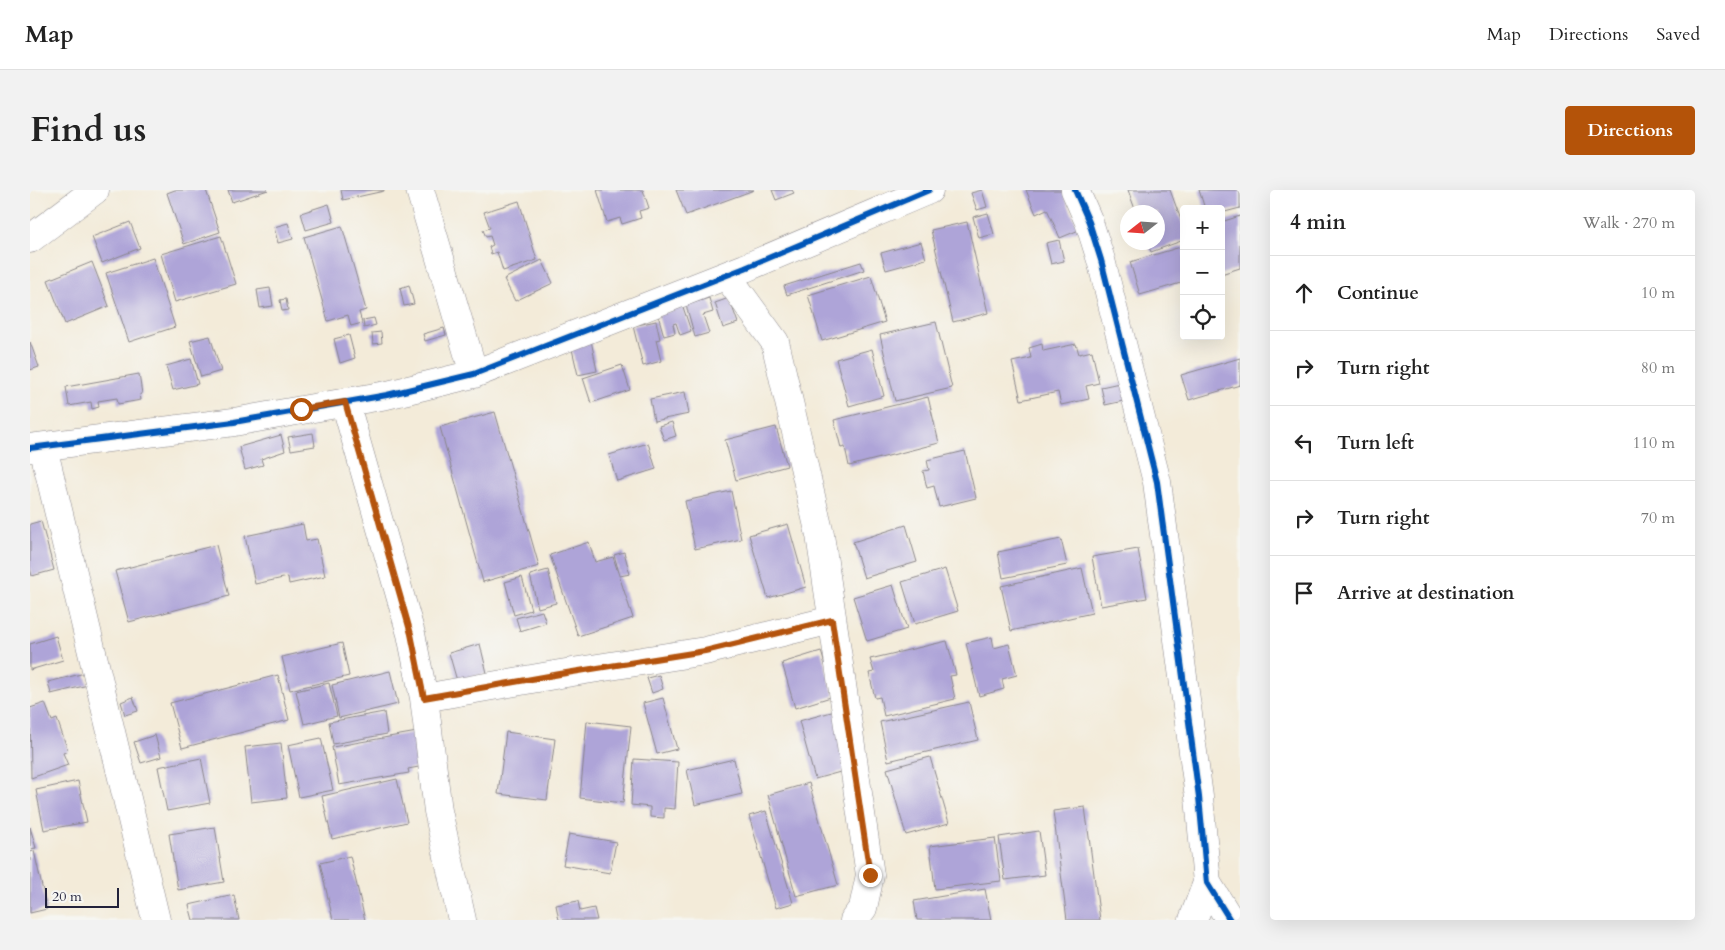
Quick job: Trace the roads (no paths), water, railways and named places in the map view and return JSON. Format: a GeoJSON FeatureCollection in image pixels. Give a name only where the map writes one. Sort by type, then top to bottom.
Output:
{"type":"FeatureCollection","features":[{"type":"Feature","properties":{"kind":"street"},"geometry":{"type":"LineString","coordinates":[[30,239],[95,190]]}},
{"type":"Feature","properties":{"kind":"street"},"geometry":{"type":"LineString","coordinates":[[420,190],[474,374]]}},
{"type":"Feature","properties":{"kind":"street"},"geometry":{"type":"LineString","coordinates":[[156,920],[37,448],[234,422],[387,395],[474,374],[727,276],[929,190]]}},
{"type":"Feature","properties":{"kind":"street"},"geometry":{"type":"LineString","coordinates":[[1075,190],[1089,222],[1101,260],[1157,482],[1199,797],[1207,884],[1193,920]]}},
{"type":"Feature","properties":{"kind":"street"},"geometry":{"type":"LineString","coordinates":[[727,276],[775,342],[820,535],[870,875],[864,908],[854,920]]}},
{"type":"Feature","properties":{"kind":"street"},"geometry":{"type":"LineString","coordinates":[[345,402],[411,634],[424,698],[438,811],[462,920]]}},
{"type":"Feature","properties":{"kind":"street"},"geometry":{"type":"LineString","coordinates":[[424,698],[705,651],[832,620]]}},
{"type":"Feature","properties":{"kind":"street"},"geometry":{"type":"LineString","coordinates":[[1207,884],[1230,920]]}}]}
